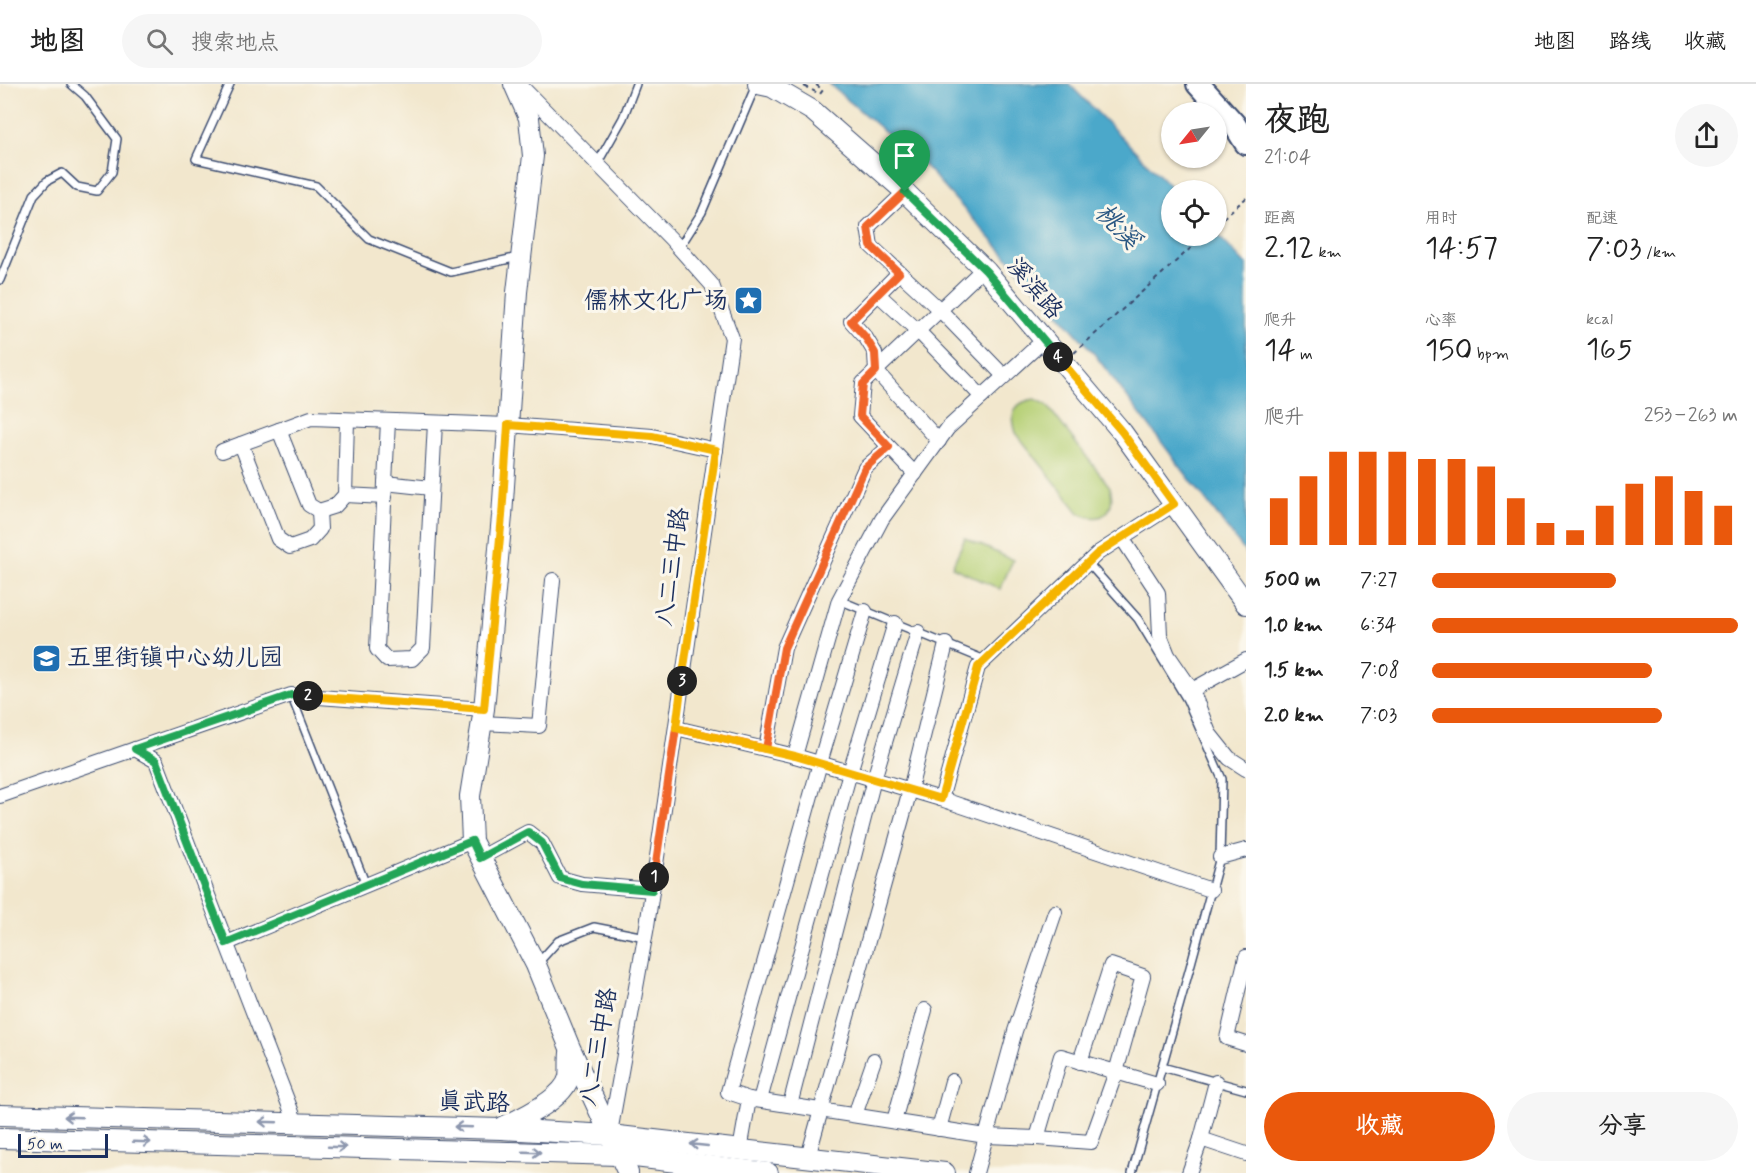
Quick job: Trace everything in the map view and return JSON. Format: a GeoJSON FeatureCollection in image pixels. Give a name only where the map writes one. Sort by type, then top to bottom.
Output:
{"type":"FeatureCollection","features":[{"type":"Feature","properties":{"kind":"main road","name":"八二三中路"},"geometry":{"type":"LineString","coordinates":[[517,84],[529,118],[533,156],[517,292],[502,516],[483,716],[470,796],[476,850],[536,965],[570,1048],[627,1173]]}},
{"type":"Feature","properties":{"kind":"main road","name":"溪滨路"},"geometry":{"type":"LineString","coordinates":[[757,84],[772,87],[813,111],[905,192],[983,269],[1122,432],[1246,604]]}},
{"type":"Feature","properties":{"kind":"main road"},"geometry":{"type":"LineString","coordinates":[[1198,84],[1234,124],[1246,143]]}},
{"type":"Feature","properties":{"kind":"main road"},"geometry":{"type":"LineString","coordinates":[[1216,84],[1246,119]]}},
{"type":"Feature","properties":{"kind":"main road"},"geometry":{"type":"LineString","coordinates":[[501,1128],[537,1110],[558,1094],[569,1078],[570,1048]]}},
{"type":"Feature","properties":{"kind":"main road","name":"真武路"},"geometry":{"type":"LineString","coordinates":[[0,1115],[501,1128],[610,1135],[740,1150],[808,1161],[945,1173]]}},
{"type":"Feature","properties":{"kind":"main road","name":"真武路"},"geometry":{"type":"LineString","coordinates":[[0,1138],[618,1155],[768,1173]]}},
{"type":"Feature","properties":{"kind":"street","name":"八二三中路"},"geometry":{"type":"LineString","coordinates":[[517,84],[679,248],[712,285],[732,338],[645,938],[610,1135]]}},
{"type":"Feature","properties":{"kind":"street"},"geometry":{"type":"LineString","coordinates":[[905,192],[868,227],[871,246],[940,310],[1004,376]]}},
{"type":"Feature","properties":{"kind":"street"},"geometry":{"type":"LineString","coordinates":[[915,474],[860,416],[863,384],[983,269]]}},
{"type":"Feature","properties":{"kind":"street"},"geometry":{"type":"LineString","coordinates":[[899,273],[851,321],[875,353],[876,371],[939,441]]}},
{"type":"Feature","properties":{"kind":"street"},"geometry":{"type":"LineString","coordinates":[[878,294],[918,331],[982,398]]}},
{"type":"Feature","properties":{"kind":"street"},"geometry":{"type":"LineString","coordinates":[[795,756],[839,600],[882,519],[948,428],[1044,340]]}},
{"type":"Feature","properties":{"kind":"street"},"geometry":{"type":"LineString","coordinates":[[222,452],[311,418],[508,425],[652,436],[716,450]]}},
{"type":"Feature","properties":{"kind":"street"},"geometry":{"type":"LineString","coordinates":[[345,495],[347,420]]}},
{"type":"Feature","properties":{"kind":"street"},"geometry":{"type":"LineString","coordinates":[[388,421],[377,649],[387,660],[412,659],[423,648],[435,423]]}},
{"type":"Feature","properties":{"kind":"street"},"geometry":{"type":"LineString","coordinates":[[279,430],[309,505],[319,511],[335,506],[345,495],[431,488]]}},
{"type":"Feature","properties":{"kind":"street"},"geometry":{"type":"LineString","coordinates":[[241,444],[279,539],[290,547],[310,540],[320,529],[319,511]]}},
{"type":"Feature","properties":{"kind":"street"},"geometry":{"type":"LineString","coordinates":[[766,749],[784,648],[865,468],[889,447]]}},
{"type":"Feature","properties":{"kind":"street"},"geometry":{"type":"LineString","coordinates":[[941,799],[978,667],[1098,553],[1174,504]]}},
{"type":"Feature","properties":{"kind":"street"},"geometry":{"type":"LineString","coordinates":[[1122,538],[1158,593],[1160,635],[1167,655],[1192,690],[1209,733],[1229,758],[1246,769]]}},
{"type":"Feature","properties":{"kind":"street"},"geometry":{"type":"LineString","coordinates":[[0,796],[291,695],[483,716],[539,726],[553,580]]}},
{"type":"Feature","properties":{"kind":"street"},"geometry":{"type":"LineString","coordinates":[[865,611],[728,1092],[755,1100],[986,1136],[1091,1142],[1116,1072],[1143,976],[1111,965],[1080,1062]]}},
{"type":"Feature","properties":{"kind":"street"},"geometry":{"type":"LineString","coordinates":[[740,1150],[895,623]]}},
{"type":"Feature","properties":{"kind":"street"},"geometry":{"type":"LineString","coordinates":[[790,1105],[874,779],[918,632]]}},
{"type":"Feature","properties":{"kind":"street"},"geometry":{"type":"LineString","coordinates":[[808,1161],[910,790],[946,644]]}},
{"type":"Feature","properties":{"kind":"street"},"geometry":{"type":"LineString","coordinates":[[1192,690],[1246,660]]}},
{"type":"Feature","properties":{"kind":"street"},"geometry":{"type":"LineString","coordinates":[[676,728],[795,756],[941,799],[1211,890]]}},
{"type":"Feature","properties":{"kind":"street"},"geometry":{"type":"LineString","coordinates":[[135,749],[156,761],[296,1123]]}},
{"type":"Feature","properties":{"kind":"street"},"geometry":{"type":"LineString","coordinates":[[226,943],[366,885],[528,832],[542,843],[560,878],[582,884],[652,890]]}},
{"type":"Feature","properties":{"kind":"street"},"geometry":{"type":"LineString","coordinates":[[1220,857],[1245,855]]}},
{"type":"Feature","properties":{"kind":"street"},"geometry":{"type":"LineString","coordinates":[[976,1173],[1015,1030],[1055,912]]}},
{"type":"Feature","properties":{"kind":"street"},"geometry":{"type":"LineString","coordinates":[[1246,957],[1227,1038],[1246,1044]]}},
{"type":"Feature","properties":{"kind":"street"},"geometry":{"type":"LineString","coordinates":[[894,1121],[925,1010]]}},
{"type":"Feature","properties":{"kind":"street"},"geometry":{"type":"LineString","coordinates":[[1037,1138],[1061,1056],[1157,1084]]}},
{"type":"Feature","properties":{"kind":"street"},"geometry":{"type":"LineString","coordinates":[[855,1115],[874,1060]]}},
{"type":"Feature","properties":{"kind":"street"},"geometry":{"type":"LineString","coordinates":[[939,1129],[952,1081]]}},
{"type":"Feature","properties":{"kind":"street"},"geometry":{"type":"LineString","coordinates":[[1189,1173],[1202,1139],[1216,1082]]}},
{"type":"Feature","properties":{"kind":"street"},"geometry":{"type":"LineString","coordinates":[[1202,1139],[1246,1154]]}},
{"type":"Feature","properties":{"kind":"lane"},"geometry":{"type":"LineString","coordinates":[[0,280],[34,195],[46,180],[62,173],[77,187],[97,191],[112,172],[117,139],[85,96],[71,84]]}},
{"type":"Feature","properties":{"kind":"lane"},"geometry":{"type":"LineString","coordinates":[[230,84],[196,159],[316,186],[369,239],[451,272],[521,257]]}},
{"type":"Feature","properties":{"kind":"lane"},"geometry":{"type":"LineString","coordinates":[[597,164],[623,118],[636,84]]}},
{"type":"Feature","properties":{"kind":"lane"},"geometry":{"type":"LineString","coordinates":[[679,248],[702,212],[757,84]]}},
{"type":"Feature","properties":{"kind":"lane"},"geometry":{"type":"LineString","coordinates":[[1088,563],[1138,619],[1187,700],[1222,779],[1220,857],[1132,1173]]}},
{"type":"Feature","properties":{"kind":"lane"},"geometry":{"type":"LineString","coordinates":[[839,600],[985,660]]}},
{"type":"Feature","properties":{"kind":"lane"},"geometry":{"type":"LineString","coordinates":[[291,695],[366,885]]}},
{"type":"Feature","properties":{"kind":"lane"},"geometry":{"type":"LineString","coordinates":[[536,965],[558,941],[594,927],[645,938]]}},
{"type":"Feature","properties":{"kind":"lane"},"geometry":{"type":"LineString","coordinates":[[1162,1067],[1246,1090]]}},
{"type":"Feature","properties":{"kind":"path"},"geometry":{"type":"LineString","coordinates":[[800,84],[820,94],[823,90],[816,84]]}},
{"type":"Feature","properties":{"kind":"path"},"geometry":{"type":"LineString","coordinates":[[1227,215],[1246,198]]}},
{"type":"Feature","properties":{"kind":"path"},"geometry":{"type":"LineString","coordinates":[[1063,363],[1193,246]]}},
{"type":"Feature","properties":{"kind":"green space"},"geometry":{"type":"Polygon","coordinates":[[[1035,399],[1046,404],[1110,487],[1111,503],[1106,514],[1095,517],[1079,513],[1016,433],[1013,420],[1015,410],[1022,403],[1035,399]]]}},
{"type":"Feature","properties":{"kind":"green space"},"geometry":{"type":"Polygon","coordinates":[[[965,538],[1013,560],[1000,589],[952,567],[965,538]]]}},
{"type":"Feature","properties":{"kind":"water","name":"桃溪"},"geometry":{"type":"Polygon","coordinates":[[[829,84],[1069,84],[1164,180],[1161,180],[1161,246],[1227,245],[1246,265],[1246,553],[1092,351],[927,168],[829,84]]]}},
{"type":"Feature","properties":{"kind":"place","name":"儒林文化广场"},"geometry":{"type":"Point","coordinates":[749,301]}},
{"type":"Feature","properties":{"kind":"place","name":"五里街镇中心幼儿园"},"geometry":{"type":"Point","coordinates":[46,658]}},
{"type":"Feature","properties":{"kind":"route"},"geometry":{"type":"LineString","coordinates":[[905,192],[868,227],[871,246],[899,273],[851,321],[875,353],[876,371],[863,384],[860,416],[889,447],[865,468],[784,648],[766,749],[676,728],[652,890],[582,884],[560,878],[542,843],[528,832],[480,858],[472,841],[226,943],[156,761],[135,749],[291,695],[484,709],[508,425],[652,436],[716,450],[676,728],[795,756],[941,799],[978,667],[1098,553],[1174,504],[1122,432],[986,271],[905,192]]}}]}
